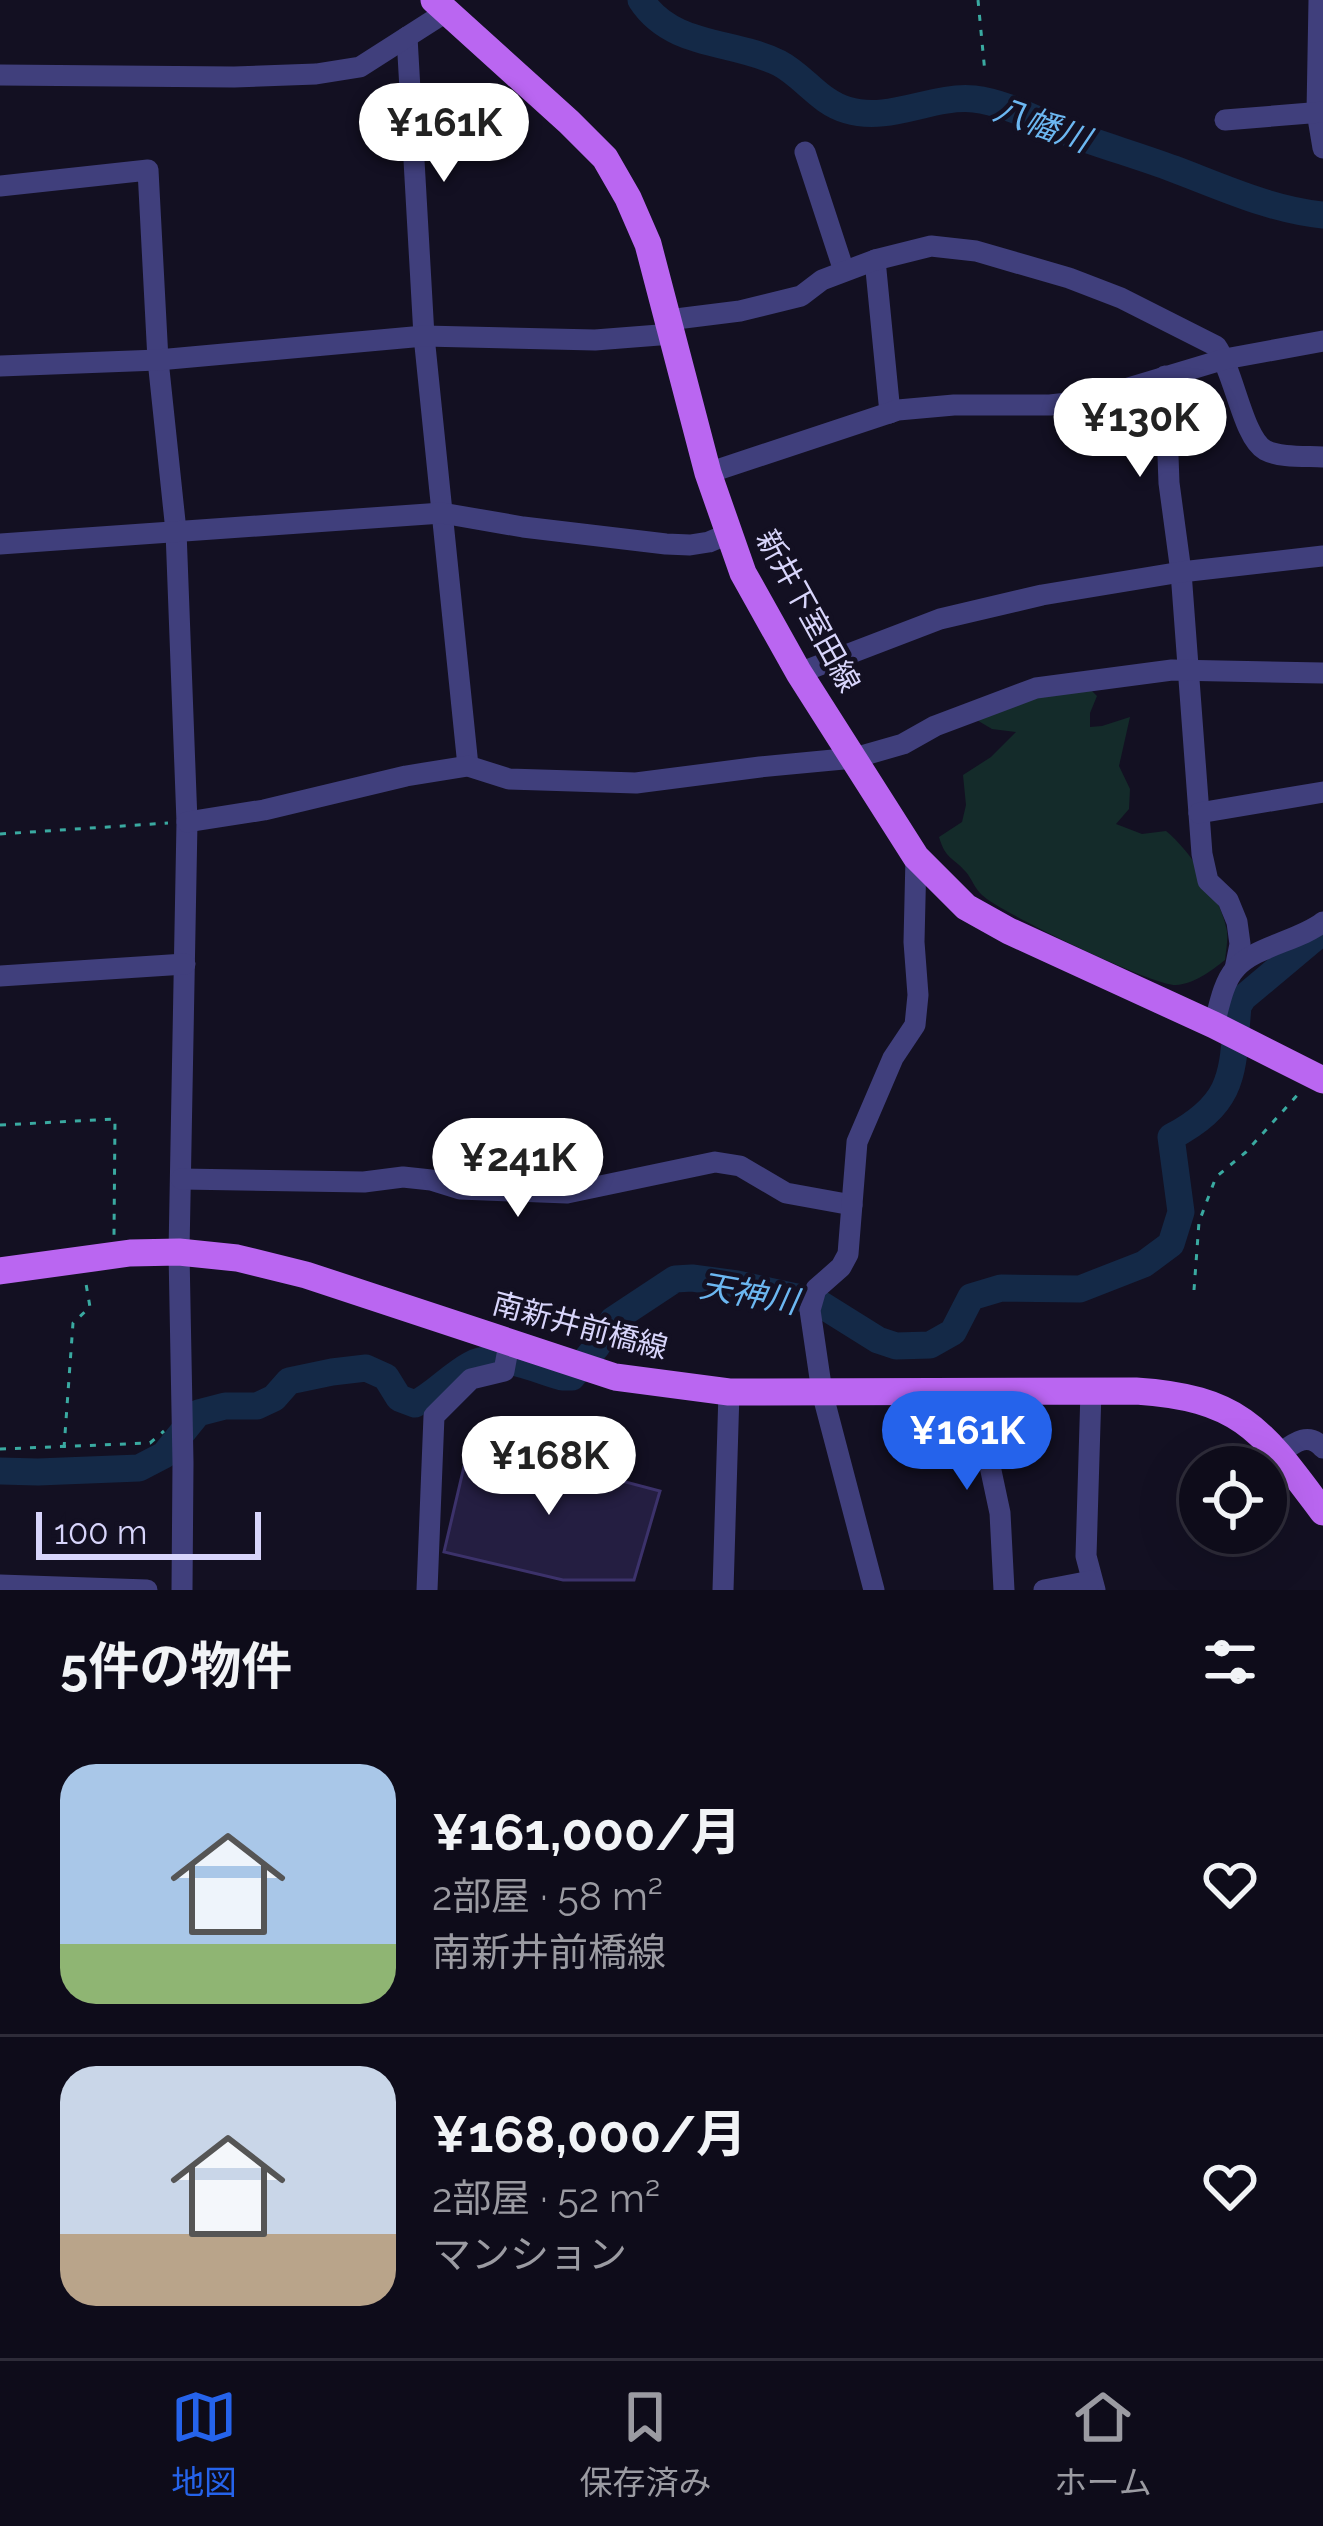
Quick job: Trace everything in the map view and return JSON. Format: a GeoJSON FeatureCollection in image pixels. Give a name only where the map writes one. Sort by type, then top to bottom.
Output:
{"type":"FeatureCollection","features":[{"type":"Feature","properties":{"kind":"main road","name":"新井下室田線"},"geometry":{"type":"LineString","coordinates":[[440,6],[605,158],[628,198],[648,244],[708,473],[743,573],[799,673],[916,856],[966,907],[1317,1077]]}},
{"type":"Feature","properties":{"kind":"main road","name":"南新井前橋線"},"geometry":{"type":"LineString","coordinates":[[0,1271],[114,1255],[179,1252],[220,1256],[271,1265],[615,1377],[729,1392],[1165,1393],[1213,1404],[1238,1416],[1270,1446]]}},
{"type":"Feature","properties":{"kind":"main road","name":"南新井前橋線"},"geometry":{"type":"LineString","coordinates":[[1287,1465],[1323,1512]]}},
{"type":"Feature","properties":{"kind":"street"},"geometry":{"type":"LineString","coordinates":[[1319,0],[1323,148]]}},
{"type":"Feature","properties":{"kind":"street"},"geometry":{"type":"LineString","coordinates":[[0,75],[234,77],[361,67],[407,37],[440,6]]}},
{"type":"Feature","properties":{"kind":"street"},"geometry":{"type":"LineString","coordinates":[[407,37],[424,336],[468,766]]}},
{"type":"Feature","properties":{"kind":"street"},"geometry":{"type":"LineString","coordinates":[[1225,120],[1320,112]]}},
{"type":"Feature","properties":{"kind":"street"},"geometry":{"type":"LineString","coordinates":[[805,152],[844,272]]}},
{"type":"Feature","properties":{"kind":"street"},"geometry":{"type":"LineString","coordinates":[[0,186],[148,170],[158,360],[176,531],[188,822],[179,1252],[182,1590]]}},
{"type":"Feature","properties":{"kind":"street"},"geometry":{"type":"LineString","coordinates":[[0,366],[158,360],[424,336],[595,340],[801,296],[822,280],[932,246],[976,251],[1070,278],[1216,346],[1226,359],[1253,442],[1269,453],[1323,457]]}},
{"type":"Feature","properties":{"kind":"street"},"geometry":{"type":"LineString","coordinates":[[875,260],[890,413]]}},
{"type":"Feature","properties":{"kind":"street"},"geometry":{"type":"LineString","coordinates":[[708,473],[890,413],[954,405],[1085,401],[1226,359],[1323,341]]}},
{"type":"Feature","properties":{"kind":"street"},"geometry":{"type":"LineString","coordinates":[[1165,376],[1168,483],[1180,572],[1199,813],[1208,880],[1228,900],[1240,944],[1214,1025]]}},
{"type":"Feature","properties":{"kind":"street"},"geometry":{"type":"LineString","coordinates":[[0,544],[442,513],[666,544],[710,542],[728,534]]}},
{"type":"Feature","properties":{"kind":"street"},"geometry":{"type":"LineString","coordinates":[[799,673],[940,619],[1042,595],[1180,572],[1323,556]]}},
{"type":"Feature","properties":{"kind":"street"},"geometry":{"type":"LineString","coordinates":[[188,822],[468,766],[509,779],[636,783],[854,758],[903,744],[1036,688],[1172,670],[1323,673]]}},
{"type":"Feature","properties":{"kind":"street"},"geometry":{"type":"LineString","coordinates":[[1199,813],[1323,792]]}},
{"type":"Feature","properties":{"kind":"street"},"geometry":{"type":"LineString","coordinates":[[874,1590],[822,1392],[810,1310],[816,1289],[841,1267],[848,1254],[857,1142],[893,1058],[915,1025],[916,856]]}},
{"type":"Feature","properties":{"kind":"street"},"geometry":{"type":"LineString","coordinates":[[1235,969],[1323,922]]}},
{"type":"Feature","properties":{"kind":"street"},"geometry":{"type":"LineString","coordinates":[[0,976],[184,964]]}},
{"type":"Feature","properties":{"kind":"street"},"geometry":{"type":"LineString","coordinates":[[181,1179],[364,1182],[404,1177],[460,1190],[567,1193],[715,1162],[740,1166],[786,1192],[852,1205]]}},
{"type":"Feature","properties":{"kind":"street"},"geometry":{"type":"LineString","coordinates":[[427,1590],[434,1416],[470,1379],[504,1371],[509,1344]]}},
{"type":"Feature","properties":{"kind":"street"},"geometry":{"type":"LineString","coordinates":[[1044,1590],[1093,1585],[1086,1556],[1091,1390]]}},
{"type":"Feature","properties":{"kind":"street"},"geometry":{"type":"LineString","coordinates":[[974,1391],[1000,1513],[1004,1590]]}},
{"type":"Feature","properties":{"kind":"street"},"geometry":{"type":"LineString","coordinates":[[723,1590],[729,1392]]}},
{"type":"Feature","properties":{"kind":"street"},"geometry":{"type":"LineString","coordinates":[[1287,1448],[1307,1438],[1323,1448]]}},
{"type":"Feature","properties":{"kind":"street"},"geometry":{"type":"LineString","coordinates":[[0,1585],[147,1590]]}},
{"type":"Feature","properties":{"kind":"path"},"geometry":{"type":"LineString","coordinates":[[978,0],[985,73]]}},
{"type":"Feature","properties":{"kind":"path"},"geometry":{"type":"LineString","coordinates":[[0,834],[188,822]]}},
{"type":"Feature","properties":{"kind":"path"},"geometry":{"type":"LineString","coordinates":[[1194,1290],[1199,1222],[1216,1177],[1317,1077]]}},
{"type":"Feature","properties":{"kind":"path"},"geometry":{"type":"LineString","coordinates":[[0,1125],[115,1119],[114,1255]]}},
{"type":"Feature","properties":{"kind":"path"},"geometry":{"type":"LineString","coordinates":[[64,1448],[73,1323],[90,1307],[81,1258]]}},
{"type":"Feature","properties":{"kind":"path"},"geometry":{"type":"LineString","coordinates":[[0,1449],[150,1444],[182,1413]]}},
{"type":"Feature","properties":{"kind":"green space"},"geometry":{"type":"Polygon","coordinates":[[[1087,686],[1097,696],[1090,727],[1130,717],[1119,766],[1130,789],[1129,809],[1116,824],[1142,834],[1166,831],[1195,863],[1224,918],[1225,960],[1189,982],[1176,985],[1138,974],[994,904],[947,854],[939,837],[962,822],[966,805],[963,775],[991,757],[1016,732],[992,729],[975,719],[982,708],[1087,686]]]}},
{"type":"Feature","properties":{"kind":"building"},"geometry":{"type":"Polygon","coordinates":[[[470,1441],[660,1491],[634,1580],[563,1580],[444,1552],[470,1441]]]}},
{"type":"Feature","properties":{"kind":"waterway","name":"八幡川"},"geometry":{"type":"LineString","coordinates":[[641,0],[669,27],[779,63],[847,110],[879,113],[958,99],[987,101],[1247,197],[1323,215]]}},
{"type":"Feature","properties":{"kind":"waterway","name":"天神川"},"geometry":{"type":"LineString","coordinates":[[0,1471],[139,1468],[164,1455],[198,1413],[225,1406],[257,1406],[274,1398],[289,1381],[332,1372],[366,1368],[386,1377],[399,1398],[415,1404],[480,1361],[504,1360],[572,1377],[613,1320],[675,1279],[737,1284],[801,1298],[822,1305],[878,1340],[896,1346],[930,1345],[953,1332],[971,1297],[1001,1288],[1080,1289],[1144,1264],[1171,1244],[1181,1212],[1171,1137],[1220,1098],[1232,1067],[1238,1006],[1323,931]]}}]}
